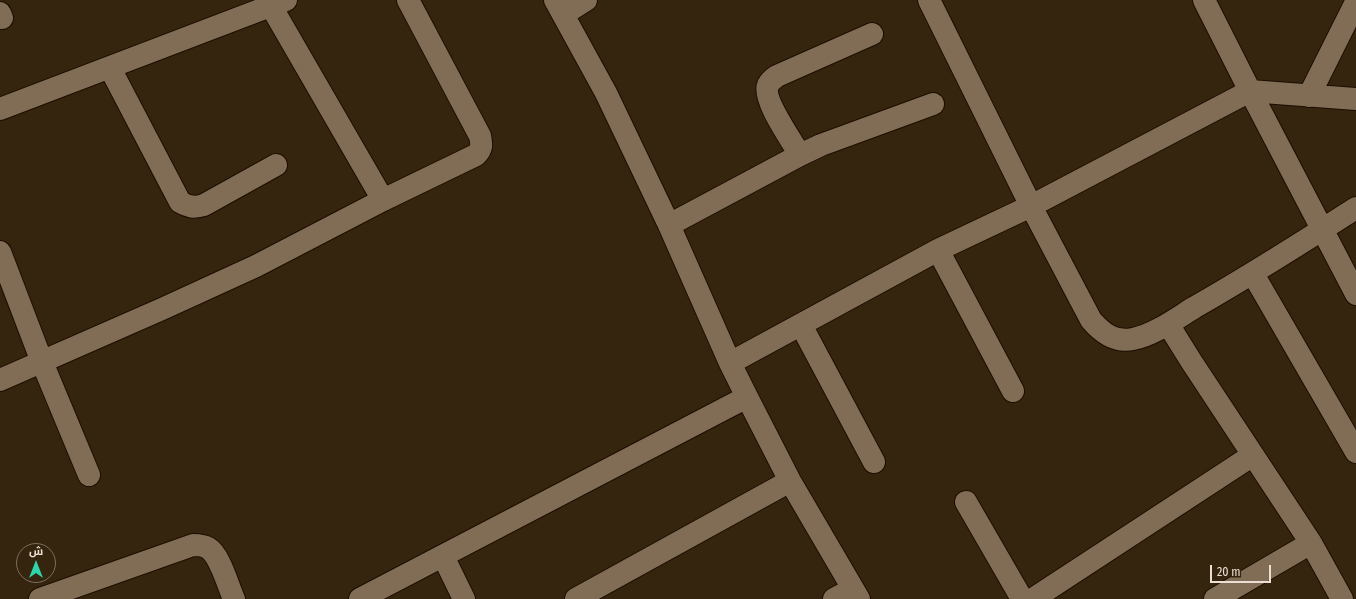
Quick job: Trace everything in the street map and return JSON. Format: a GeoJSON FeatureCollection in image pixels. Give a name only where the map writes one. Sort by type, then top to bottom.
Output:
{"type":"FeatureCollection","features":[{"type":"Feature","properties":{"kind":"street"},"geometry":{"type":"LineString","coordinates":[[0,380],[256,266],[383,200],[476,155],[481,151],[482,144],[480,136],[408,0]]}},
{"type":"Feature","properties":{"kind":"street"},"geometry":{"type":"LineString","coordinates":[[586,0],[560,7],[606,93],[669,225],[730,364],[849,596]]}},
{"type":"Feature","properties":{"kind":"street"},"geometry":{"type":"LineString","coordinates":[[929,0],[1031,206],[1091,320],[1101,331],[1116,339],[1132,340],[1147,335],[1168,324],[1253,274],[1356,208]]}},
{"type":"Feature","properties":{"kind":"street"},"geometry":{"type":"LineString","coordinates":[[1204,0],[1356,294]]}},
{"type":"Feature","properties":{"kind":"street"},"geometry":{"type":"LineString","coordinates":[[1309,96],[1356,2]]}},
{"type":"Feature","properties":{"kind":"street"},"geometry":{"type":"LineString","coordinates":[[0,109],[279,3],[383,200]]}},
{"type":"Feature","properties":{"kind":"street"},"geometry":{"type":"LineString","coordinates":[[800,155],[771,104],[767,94],[768,84],[777,76],[872,34]]}},
{"type":"Feature","properties":{"kind":"street"},"geometry":{"type":"LineString","coordinates":[[110,68],[180,202],[194,208],[204,205],[276,165]]}},
{"type":"Feature","properties":{"kind":"street"},"geometry":{"type":"LineString","coordinates":[[730,364],[938,250],[1031,206],[1250,91],[1356,99]]}},
{"type":"Feature","properties":{"kind":"street"},"geometry":{"type":"LineString","coordinates":[[669,225],[821,145],[933,104]]}},
{"type":"Feature","properties":{"kind":"street"},"geometry":{"type":"LineString","coordinates":[[938,250],[1013,391]]}},
{"type":"Feature","properties":{"kind":"street"},"geometry":{"type":"LineString","coordinates":[[0,252],[42,362],[89,475]]}},
{"type":"Feature","properties":{"kind":"street"},"geometry":{"type":"LineString","coordinates":[[1253,274],[1356,452]]}},
{"type":"Feature","properties":{"kind":"street"},"geometry":{"type":"LineString","coordinates":[[1168,324],[1190,361],[1311,543],[1342,599]]}},
{"type":"Feature","properties":{"kind":"street"},"geometry":{"type":"LineString","coordinates":[[801,325],[874,462]]}},
{"type":"Feature","properties":{"kind":"street"},"geometry":{"type":"LineString","coordinates":[[360,599],[747,397]]}},
{"type":"Feature","properties":{"kind":"street"},"geometry":{"type":"LineString","coordinates":[[1033,599],[1253,455]]}},
{"type":"Feature","properties":{"kind":"street"},"geometry":{"type":"LineString","coordinates":[[576,599],[790,481]]}},
{"type":"Feature","properties":{"kind":"street"},"geometry":{"type":"LineString","coordinates":[[966,502],[1022,599]]}},
{"type":"Feature","properties":{"kind":"street"},"geometry":{"type":"LineString","coordinates":[[1218,598],[1311,543]]}},
{"type":"Feature","properties":{"kind":"street"},"geometry":{"type":"LineString","coordinates":[[40,599],[193,545],[202,545],[209,548],[217,559],[234,599]]}},
{"type":"Feature","properties":{"kind":"street"},"geometry":{"type":"LineString","coordinates":[[443,556],[464,599]]}}]}
